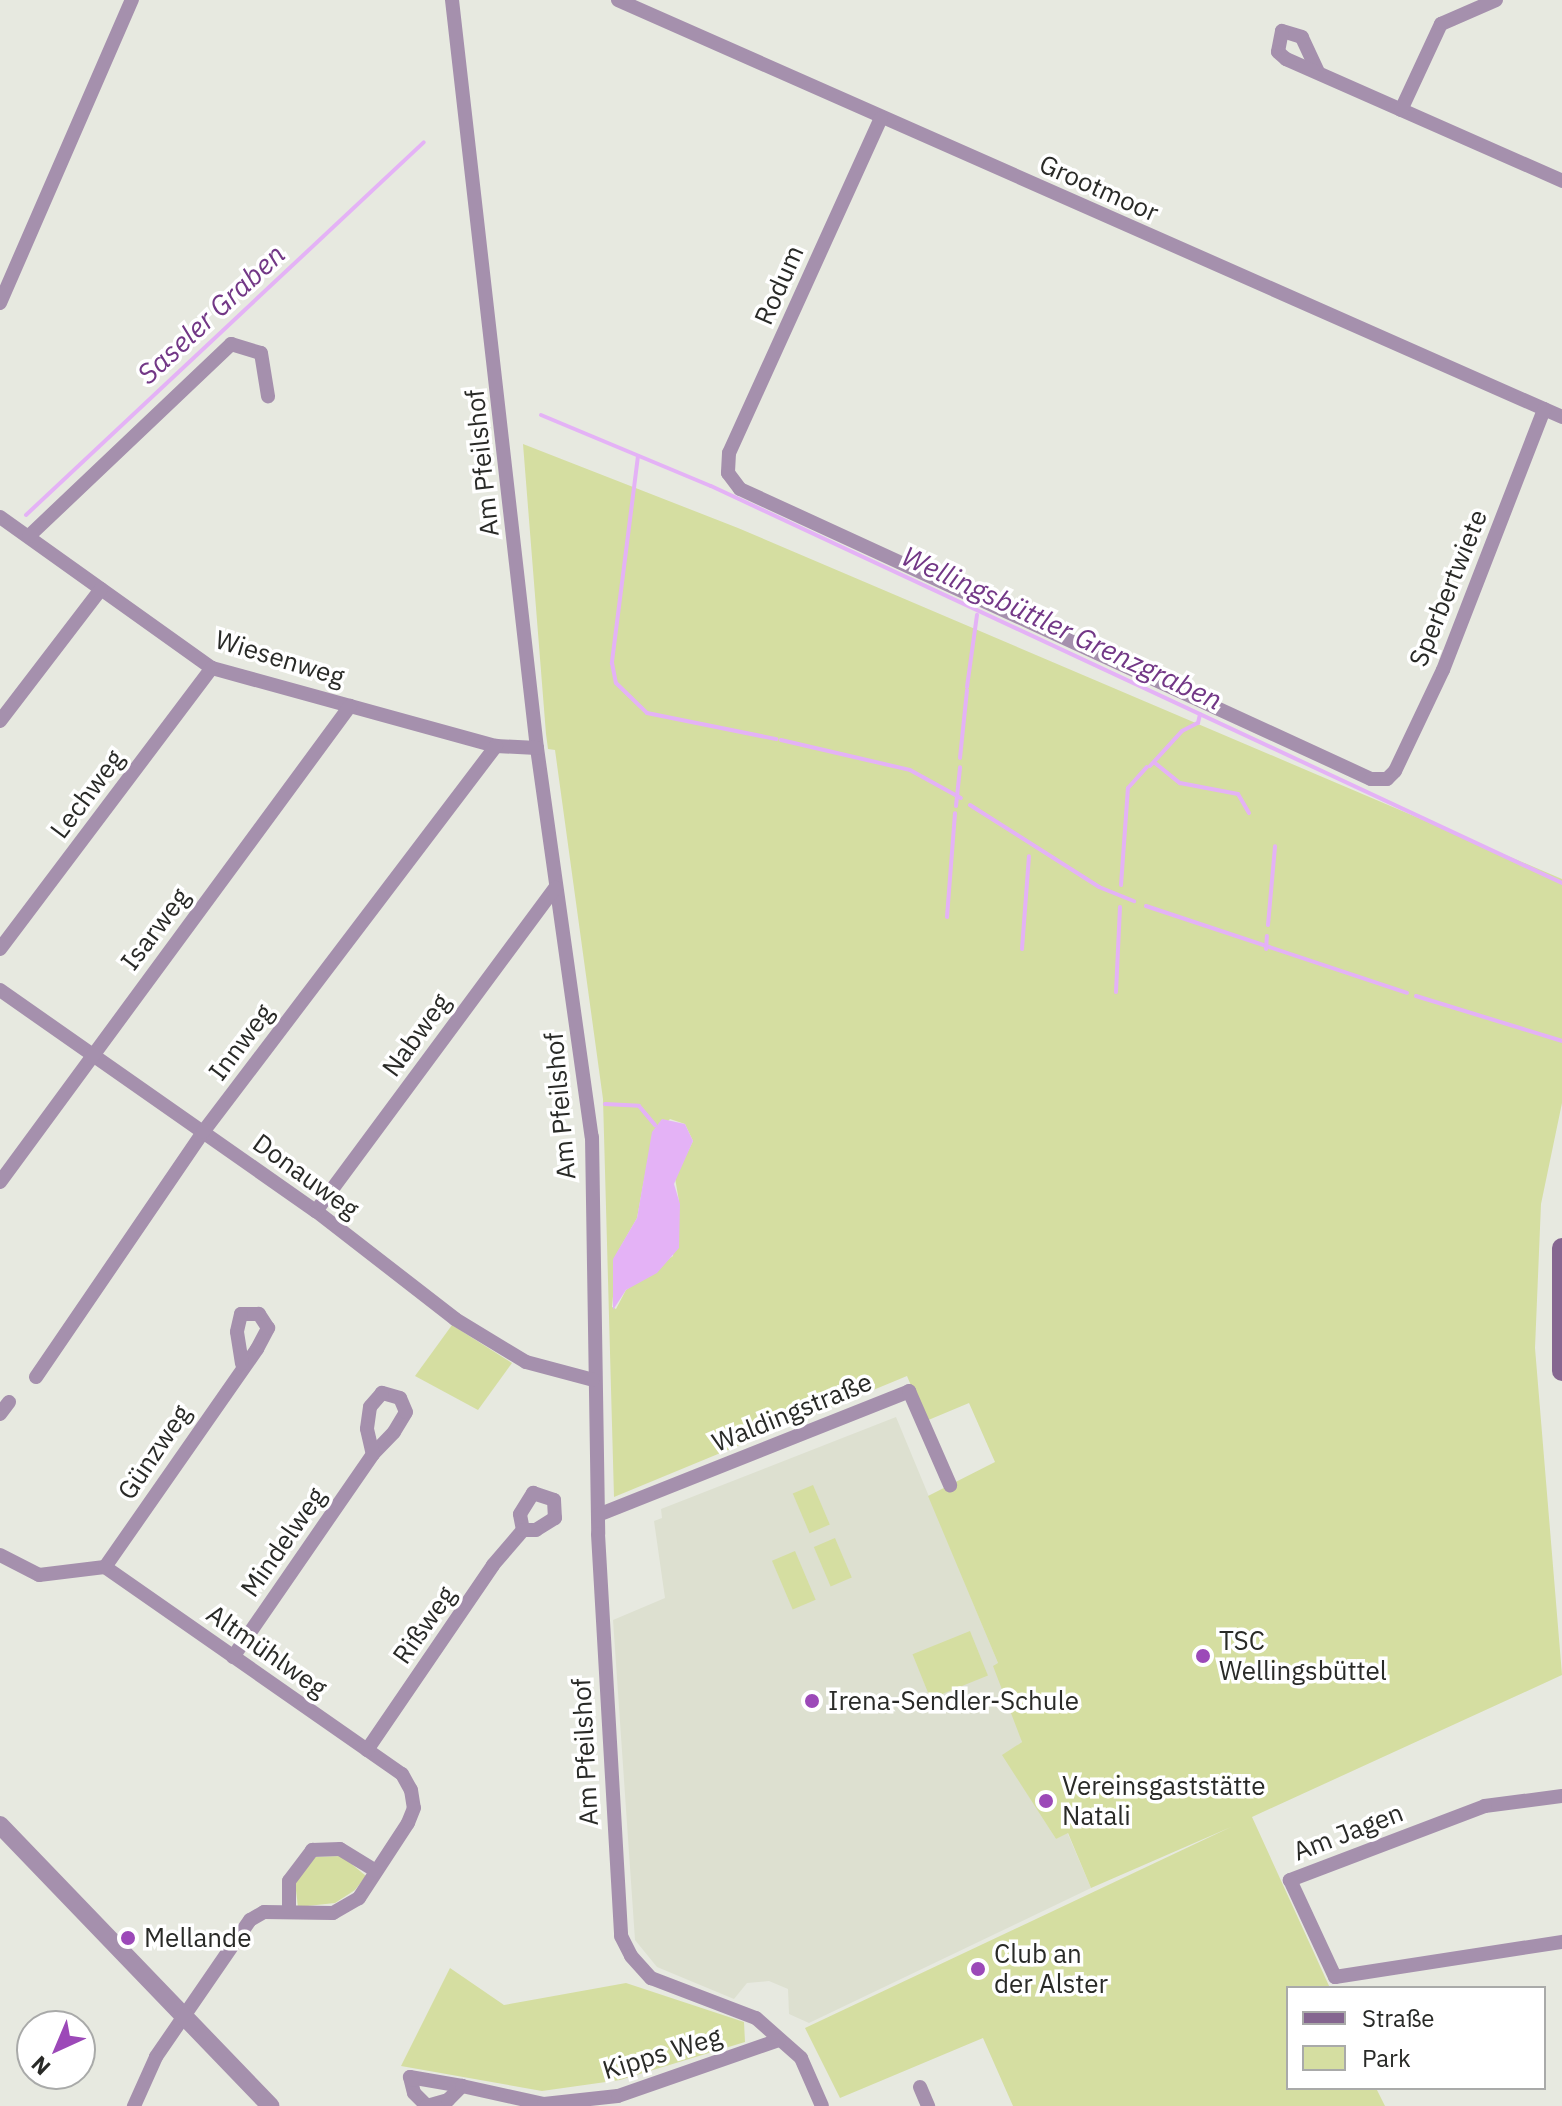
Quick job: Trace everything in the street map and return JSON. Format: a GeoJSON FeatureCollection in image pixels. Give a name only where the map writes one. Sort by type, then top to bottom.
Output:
{"type":"FeatureCollection","features":[{"type":"Feature","properties":{"kind":"main road"},"geometry":{"type":"LineString","coordinates":[[1562,1248],[1562,1371]]}},
{"type":"Feature","properties":{"kind":"street"},"geometry":{"type":"LineString","coordinates":[[0,303],[132,0]]}},
{"type":"Feature","properties":{"kind":"street","name":"Am Pfeilshof"},"geometry":{"type":"LineString","coordinates":[[452,0],[537,748],[592,1137],[593,1380],[621,1936],[651,1978],[756,2018],[801,2058],[822,2106]]}},
{"type":"Feature","properties":{"kind":"street","name":"Grootmoor"},"geometry":{"type":"LineString","coordinates":[[618,0],[1562,417]]}},
{"type":"Feature","properties":{"kind":"street"},"geometry":{"type":"LineString","coordinates":[[1401,110],[1441,24],[1496,0]]}},
{"type":"Feature","properties":{"kind":"street"},"geometry":{"type":"LineString","coordinates":[[1318,72],[1562,181]]}},
{"type":"Feature","properties":{"kind":"street","name":"Rodum"},"geometry":{"type":"LineString","coordinates":[[881,118],[729,453],[728,473],[740,489],[986,605],[1371,779],[1387,779]]}},
{"type":"Feature","properties":{"kind":"street"},"geometry":{"type":"LineString","coordinates":[[29,536],[231,344],[261,353],[268,396]]}},
{"type":"Feature","properties":{"kind":"street","name":"Sperbertwiete"},"geometry":{"type":"LineString","coordinates":[[1387,779],[1443,670],[1544,409]]}},
{"type":"Feature","properties":{"kind":"street","name":"Wiesenweg"},"geometry":{"type":"LineString","coordinates":[[0,517],[212,668],[496,746],[537,748]]}},
{"type":"Feature","properties":{"kind":"street"},"geometry":{"type":"LineString","coordinates":[[0,721],[101,589]]}},
{"type":"Feature","properties":{"kind":"street","name":"Lechweg"},"geometry":{"type":"LineString","coordinates":[[0,949],[212,668]]}},
{"type":"Feature","properties":{"kind":"street","name":"Isarweg"},"geometry":{"type":"LineString","coordinates":[[0,1182],[91,1054],[350,706]]}},
{"type":"Feature","properties":{"kind":"street","name":"Innweg"},"geometry":{"type":"LineString","coordinates":[[36,1377],[203,1132],[496,746]]}},
{"type":"Feature","properties":{"kind":"street","name":"Nabweg"},"geometry":{"type":"LineString","coordinates":[[316,1211],[555,888]]}},
{"type":"Feature","properties":{"kind":"street","name":"Donauweg"},"geometry":{"type":"LineString","coordinates":[[0,990],[316,1211],[455,1319],[526,1362],[593,1380]]}},
{"type":"Feature","properties":{"kind":"street","name":"Günzweg"},"geometry":{"type":"LineString","coordinates":[[105,1567],[242,1364]]}},
{"type":"Feature","properties":{"kind":"street","name":"Waldingstraße"},"geometry":{"type":"LineString","coordinates":[[598,1515],[909,1391],[950,1485]]}},
{"type":"Feature","properties":{"kind":"street","name":"Mindelweg"},"geometry":{"type":"LineString","coordinates":[[233,1657],[373,1454]]}},
{"type":"Feature","properties":{"kind":"street","name":"Rißweg"},"geometry":{"type":"LineString","coordinates":[[367,1750],[493,1565],[523,1530]]}},
{"type":"Feature","properties":{"kind":"street"},"geometry":{"type":"LineString","coordinates":[[0,1555],[39,1575],[105,1567]]}},
{"type":"Feature","properties":{"kind":"street","name":"Altmühlweg"},"geometry":{"type":"LineString","coordinates":[[105,1567],[402,1774],[414,1808],[359,1898],[333,1913],[264,1912],[250,1920],[182,2017]]}},
{"type":"Feature","properties":{"kind":"street","name":"Am Jagen"},"geometry":{"type":"LineString","coordinates":[[1562,1796],[1485,1806],[1290,1880],[1335,1977],[1562,1942]]}},
{"type":"Feature","properties":{"kind":"street"},"geometry":{"type":"LineString","coordinates":[[0,1825],[270,2106]]}},
{"type":"Feature","properties":{"kind":"street"},"geometry":{"type":"LineString","coordinates":[[289,1912],[289,1881],[312,1850],[340,1849],[376,1871]]}},
{"type":"Feature","properties":{"kind":"street"},"geometry":{"type":"LineString","coordinates":[[134,2106],[182,2017]]}},
{"type":"Feature","properties":{"kind":"street","name":"Kipps Weg"},"geometry":{"type":"LineString","coordinates":[[462,2086],[544,2104],[618,2096],[779,2040]]}},
{"type":"Feature","properties":{"kind":"street"},"geometry":{"type":"LineString","coordinates":[[920,2087],[928,2106]]}},
{"type":"Feature","properties":{"kind":"shaded area"},"geometry":{"type":"Polygon","coordinates":[[[662,1119],[685,1124],[693,1141],[674,1184],[680,1204],[679,1248],[657,1273],[626,1290],[613,1310],[613,1259],[637,1218],[652,1132],[662,1119]]]}},
{"type":"Feature","properties":{"kind":"shaded area","name":"Irena-Sendler-Schule"},"geometry":{"type":"Polygon","coordinates":[[[896,1417],[998,1663],[1022,1742],[1003,1755],[1056,1839],[1067,1832],[1091,1888],[809,2023],[789,2014],[788,1989],[769,1981],[747,1983],[734,1999],[657,1967],[635,1940],[613,1620],[665,1598],[654,1521],[662,1518],[661,1509],[896,1417]]]}},
{"type":"Feature","properties":{"kind":"green space"},"geometry":{"type":"Polygon","coordinates":[[[523,444],[738,528],[1562,879],[1562,1103],[1541,1204],[1535,1348],[1562,1675],[1252,1817],[1329,1986],[1286,1986],[1286,2090],[1377,2090],[1385,2106],[1013,2106],[983,2038],[840,2098],[805,2028],[1231,1827],[1091,1888],[1068,1833],[1056,1839],[1002,1755],[1022,1742],[993,1666],[998,1663],[928,1496],[995,1462],[969,1403],[926,1421],[907,1376],[614,1497],[603,1099],[555,750],[548,749],[523,444]],[[670,1119],[652,1137],[637,1218],[617,1253],[612,1307],[616,1309],[626,1290],[673,1256],[679,1201],[675,1178],[693,1141],[685,1124],[670,1119]]]}},
{"type":"Feature","properties":{"kind":"green space"},"geometry":{"type":"Polygon","coordinates":[[[452,1325],[512,1363],[478,1410],[415,1376],[452,1325]]]}},
{"type":"Feature","properties":{"kind":"green space"},"geometry":{"type":"Polygon","coordinates":[[[813,1485],[830,1525],[810,1533],[793,1494],[813,1485]]]}},
{"type":"Feature","properties":{"kind":"green space"},"geometry":{"type":"Polygon","coordinates":[[[835,1538],[852,1578],[831,1587],[814,1547],[835,1538]]]}},
{"type":"Feature","properties":{"kind":"green space"},"geometry":{"type":"Polygon","coordinates":[[[795,1551],[816,1600],[793,1610],[772,1561],[795,1551]]]}},
{"type":"Feature","properties":{"kind":"green space"},"geometry":{"type":"Polygon","coordinates":[[[970,1631],[988,1676],[930,1699],[913,1654],[970,1631]]]}},
{"type":"Feature","properties":{"kind":"green space"},"geometry":{"type":"Polygon","coordinates":[[[342,1856],[366,1876],[355,1890],[335,1903],[298,1907],[295,1882],[314,1857],[342,1856]]]}},
{"type":"Feature","properties":{"kind":"green space"},"geometry":{"type":"Polygon","coordinates":[[[450,1968],[504,2005],[626,1983],[744,2022],[745,2042],[620,2080],[542,2091],[401,2066],[450,1968]]]}},
{"type":"Feature","properties":{"kind":"waterway","name":"Saseler Graben"},"geometry":{"type":"LineString","coordinates":[[26,515],[424,142]]}},
{"type":"Feature","properties":{"kind":"waterway","name":"Wellingsbüttler Grenzgraben"},"geometry":{"type":"LineString","coordinates":[[541,415],[711,486],[1562,883]]}},
{"type":"Feature","properties":{"kind":"waterway"},"geometry":{"type":"LineString","coordinates":[[638,456],[612,663],[616,683],[647,713],[776,739]]}},
{"type":"Feature","properties":{"kind":"waterway"},"geometry":{"type":"LineString","coordinates":[[967,687],[977,615]]}},
{"type":"Feature","properties":{"kind":"waterway"},"geometry":{"type":"LineString","coordinates":[[960,758],[967,690]]}},
{"type":"Feature","properties":{"kind":"waterway"},"geometry":{"type":"LineString","coordinates":[[1150,766],[1182,731],[1198,723],[1200,714]]}},
{"type":"Feature","properties":{"kind":"waterway"},"geometry":{"type":"LineString","coordinates":[[781,740],[910,770],[961,798]]}},
{"type":"Feature","properties":{"kind":"waterway"},"geometry":{"type":"LineString","coordinates":[[1155,763],[1180,783],[1238,794],[1249,813]]}},
{"type":"Feature","properties":{"kind":"waterway"},"geometry":{"type":"LineString","coordinates":[[956,806],[960,767]]}},
{"type":"Feature","properties":{"kind":"waterway"},"geometry":{"type":"LineString","coordinates":[[1121,885],[1128,788],[1147,767]]}},
{"type":"Feature","properties":{"kind":"waterway"},"geometry":{"type":"LineString","coordinates":[[970,805],[1099,887],[1134,901]]}},
{"type":"Feature","properties":{"kind":"waterway"},"geometry":{"type":"LineString","coordinates":[[947,917],[955,813]]}},
{"type":"Feature","properties":{"kind":"waterway"},"geometry":{"type":"LineString","coordinates":[[1268,925],[1275,846]]}},
{"type":"Feature","properties":{"kind":"waterway"},"geometry":{"type":"LineString","coordinates":[[1022,949],[1029,856]]}},
{"type":"Feature","properties":{"kind":"waterway"},"geometry":{"type":"LineString","coordinates":[[1146,906],[1407,993]]}},
{"type":"Feature","properties":{"kind":"waterway"},"geometry":{"type":"LineString","coordinates":[[1116,992],[1120,907]]}},
{"type":"Feature","properties":{"kind":"waterway"},"geometry":{"type":"LineString","coordinates":[[1266,949],[1267,936]]}},
{"type":"Feature","properties":{"kind":"waterway"},"geometry":{"type":"LineString","coordinates":[[1416,996],[1562,1041]]}},
{"type":"Feature","properties":{"kind":"waterway"},"geometry":{"type":"LineString","coordinates":[[605,1104],[639,1106],[655,1125]]}},
{"type":"Feature","properties":{"kind":"place","name":"TSC Wellingsbüttel"},"geometry":{"type":"Point","coordinates":[1203,1656]}},
{"type":"Feature","properties":{"kind":"place","name":"Irena-Sendler-Schule"},"geometry":{"type":"Point","coordinates":[812,1701]}},
{"type":"Feature","properties":{"kind":"place","name":"Vereinsgaststätte Natali"},"geometry":{"type":"Point","coordinates":[1046,1801]}},
{"type":"Feature","properties":{"kind":"place","name":"Mellande"},"geometry":{"type":"Point","coordinates":[128,1938]}},
{"type":"Feature","properties":{"kind":"place","name":"Club an der Alster"},"geometry":{"type":"Point","coordinates":[978,1969]}}]}
